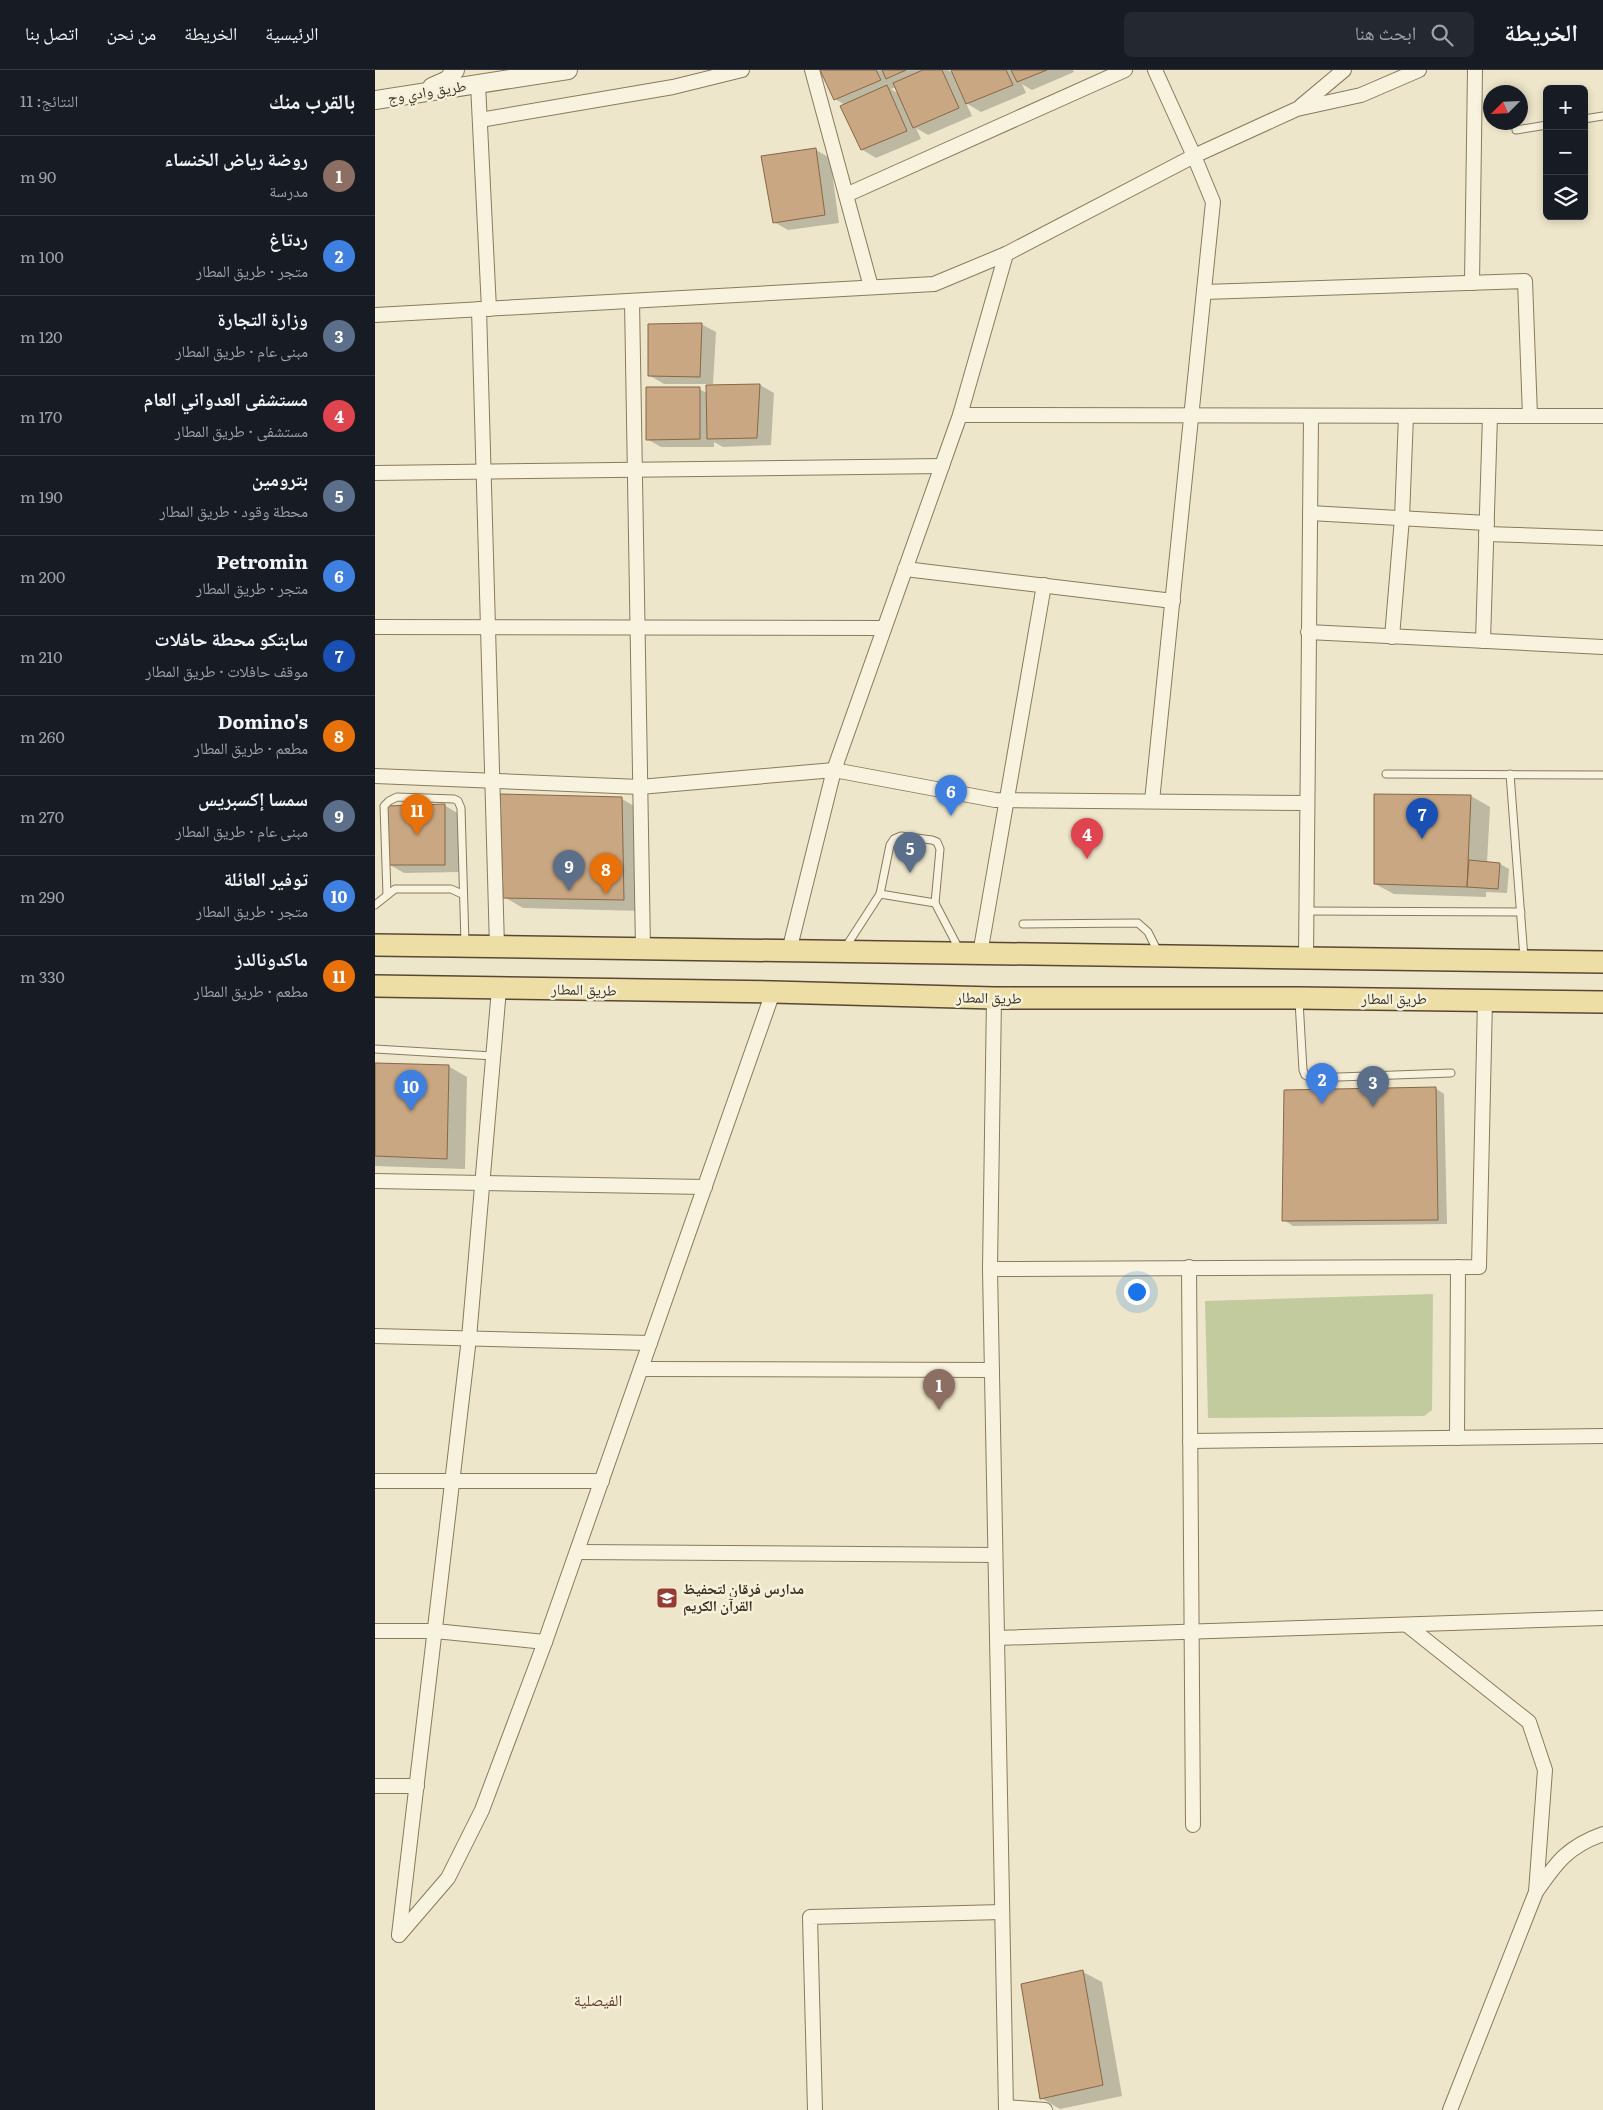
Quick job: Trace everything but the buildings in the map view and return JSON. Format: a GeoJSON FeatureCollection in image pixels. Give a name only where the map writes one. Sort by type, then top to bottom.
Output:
{"type":"FeatureCollection","features":[{"type":"Feature","properties":{"kind":"main road"},"geometry":{"type":"LineString","coordinates":[[375,945],[1603,962]]}},
{"type":"Feature","properties":{"kind":"main road","name":"طريق المطار"},"geometry":{"type":"LineString","coordinates":[[375,986],[773,992],[994,998],[1299,998],[1603,1002]]}},
{"type":"Feature","properties":{"kind":"street"},"geometry":{"type":"LineString","coordinates":[[378,99],[441,85],[448,80],[455,70]]}},
{"type":"Feature","properties":{"kind":"street","name":"طريق وادي وج"},"geometry":{"type":"LineString","coordinates":[[378,99],[568,70]]}},
{"type":"Feature","properties":{"kind":"street"},"geometry":{"type":"LineString","coordinates":[[480,120],[673,87],[742,70]]}},
{"type":"Feature","properties":{"kind":"street"},"geometry":{"type":"LineString","coordinates":[[812,70],[871,287]]}},
{"type":"Feature","properties":{"kind":"street"},"geometry":{"type":"LineString","coordinates":[[846,194],[1125,70]]}},
{"type":"Feature","properties":{"kind":"street"},"geometry":{"type":"LineString","coordinates":[[1152,802],[1213,202],[1155,70]]}},
{"type":"Feature","properties":{"kind":"street"},"geometry":{"type":"LineString","coordinates":[[1297,109],[1330,75],[1344,70]]}},
{"type":"Feature","properties":{"kind":"street"},"geometry":{"type":"LineString","coordinates":[[375,315],[934,284],[1006,254],[1194,156],[1297,109],[1361,94],[1419,70]]}},
{"type":"Feature","properties":{"kind":"street"},"geometry":{"type":"LineString","coordinates":[[1472,283],[1475,70]]}},
{"type":"Feature","properties":{"kind":"street"},"geometry":{"type":"LineString","coordinates":[[478,84],[484,309],[484,471],[497,947]]}},
{"type":"Feature","properties":{"kind":"street"},"geometry":{"type":"LineString","coordinates":[[789,951],[834,770],[960,415],[1006,254]]}},
{"type":"Feature","properties":{"kind":"street"},"geometry":{"type":"LineString","coordinates":[[1204,292],[1525,280],[1530,416]]}},
{"type":"Feature","properties":{"kind":"street"},"geometry":{"type":"LineString","coordinates":[[632,301],[643,949]]}},
{"type":"Feature","properties":{"kind":"street"},"geometry":{"type":"LineString","coordinates":[[960,415],[1603,416]]}},
{"type":"Feature","properties":{"kind":"street"},"geometry":{"type":"LineString","coordinates":[[1306,958],[1311,416]]}},
{"type":"Feature","properties":{"kind":"street"},"geometry":{"type":"LineString","coordinates":[[1392,637],[1402,518],[1406,416]]}},
{"type":"Feature","properties":{"kind":"street"},"geometry":{"type":"LineString","coordinates":[[1483,641],[1490,416]]}},
{"type":"Feature","properties":{"kind":"street"},"geometry":{"type":"LineString","coordinates":[[375,472],[942,466]]}},
{"type":"Feature","properties":{"kind":"street"},"geometry":{"type":"LineString","coordinates":[[1309,513],[1402,518],[1487,529],[1603,538]]}},
{"type":"Feature","properties":{"kind":"street"},"geometry":{"type":"LineString","coordinates":[[905,569],[1173,601]]}},
{"type":"Feature","properties":{"kind":"street"},"geometry":{"type":"LineString","coordinates":[[971,954],[1006,800],[1044,585]]}},
{"type":"Feature","properties":{"kind":"street"},"geometry":{"type":"LineString","coordinates":[[375,627],[884,628]]}},
{"type":"Feature","properties":{"kind":"street"},"geometry":{"type":"LineString","coordinates":[[1309,632],[1603,648]]}},
{"type":"Feature","properties":{"kind":"street"},"geometry":{"type":"LineString","coordinates":[[375,776],[640,787],[834,770],[995,800],[1307,803]]}},
{"type":"Feature","properties":{"kind":"street"},"geometry":{"type":"LineString","coordinates":[[499,989],[469,1338],[399,1935],[448,1878],[481,1810],[545,1642],[773,992]]}},
{"type":"Feature","properties":{"kind":"street"},"geometry":{"type":"LineString","coordinates":[[994,998],[990,1269],[1006,2109],[1045,2110]]}},
{"type":"Feature","properties":{"kind":"street"},"geometry":{"type":"LineString","coordinates":[[990,1269],[1479,1267],[1485,1000]]}},
{"type":"Feature","properties":{"kind":"street"},"geometry":{"type":"LineString","coordinates":[[375,1181],[705,1187]]}},
{"type":"Feature","properties":{"kind":"street"},"geometry":{"type":"LineString","coordinates":[[1189,1267],[1193,1825]]}},
{"type":"Feature","properties":{"kind":"street"},"geometry":{"type":"LineString","coordinates":[[1457,1438],[1458,1267]]}},
{"type":"Feature","properties":{"kind":"street"},"geometry":{"type":"LineString","coordinates":[[375,1336],[650,1343]]}},
{"type":"Feature","properties":{"kind":"street"},"geometry":{"type":"LineString","coordinates":[[641,1369],[992,1370]]}},
{"type":"Feature","properties":{"kind":"street"},"geometry":{"type":"LineString","coordinates":[[1190,1441],[1603,1436]]}},
{"type":"Feature","properties":{"kind":"street"},"geometry":{"type":"LineString","coordinates":[[375,1481],[602,1481]]}},
{"type":"Feature","properties":{"kind":"street"},"geometry":{"type":"LineString","coordinates":[[577,1552],[995,1555]]}},
{"type":"Feature","properties":{"kind":"street"},"geometry":{"type":"LineString","coordinates":[[997,1638],[1603,1618]]}},
{"type":"Feature","properties":{"kind":"street"},"geometry":{"type":"LineString","coordinates":[[1407,1625],[1529,1722],[1545,1770],[1536,1892]]}},
{"type":"Feature","properties":{"kind":"street"},"geometry":{"type":"LineString","coordinates":[[375,1631],[435,1631],[545,1642]]}},
{"type":"Feature","properties":{"kind":"street"},"geometry":{"type":"LineString","coordinates":[[375,1786],[417,1786]]}},
{"type":"Feature","properties":{"kind":"street"},"geometry":{"type":"LineString","coordinates":[[1451,2110],[1536,1892],[1557,1861],[1585,1840],[1603,1834]]}},
{"type":"Feature","properties":{"kind":"street"},"geometry":{"type":"LineString","coordinates":[[815,2110],[810,1917],[1002,1912]]}},
{"type":"Feature","properties":{"kind":"lane"},"geometry":{"type":"LineString","coordinates":[[1588,118],[1603,116]]}},
{"type":"Feature","properties":{"kind":"lane"},"geometry":{"type":"LineString","coordinates":[[1528,128],[1543,126]]}},
{"type":"Feature","properties":{"kind":"lane"},"geometry":{"type":"LineString","coordinates":[[1386,774],[1603,775]]}},
{"type":"Feature","properties":{"kind":"lane"},"geometry":{"type":"LineString","coordinates":[[1510,774],[1524,961]]}},
{"type":"Feature","properties":{"kind":"lane"},"geometry":{"type":"LineString","coordinates":[[387,895],[384,806],[397,797],[453,799],[458,801],[461,808],[465,947]]}},
{"type":"Feature","properties":{"kind":"lane"},"geometry":{"type":"LineString","coordinates":[[843,952],[880,894],[890,845],[894,839],[901,836],[937,842],[940,848],[935,903],[971,954]]}},
{"type":"Feature","properties":{"kind":"lane"},"geometry":{"type":"LineString","coordinates":[[375,905],[395,889],[451,889],[463,894]]}},
{"type":"Feature","properties":{"kind":"lane"},"geometry":{"type":"LineString","coordinates":[[880,894],[935,903]]}},
{"type":"Feature","properties":{"kind":"lane"},"geometry":{"type":"LineString","coordinates":[[1306,911],[1521,912]]}},
{"type":"Feature","properties":{"kind":"lane"},"geometry":{"type":"LineString","coordinates":[[1023,924],[1138,923],[1148,932],[1161,956]]}},
{"type":"Feature","properties":{"kind":"lane"},"geometry":{"type":"LineString","coordinates":[[1299,998],[1303,1070],[1305,1075],[1311,1078],[1451,1072]]}},
{"type":"Feature","properties":{"kind":"lane"},"geometry":{"type":"LineString","coordinates":[[375,1049],[493,1056]]}},
{"type":"Feature","properties":{"kind":"green space"},"geometry":{"type":"Polygon","coordinates":[[[1433,1294],[1432,1410],[1424,1416],[1208,1418],[1205,1301],[1433,1294]]]}},
{"type":"Feature","properties":{"kind":"place","name":"Petromin"},"geometry":{"type":"Point","coordinates":[951,816]}},
{"type":"Feature","properties":{"kind":"place","name":"ماكدونالدز"},"geometry":{"type":"Point","coordinates":[417,835]}},
{"type":"Feature","properties":{"kind":"place","name":"سابتكو محطة حافلات"},"geometry":{"type":"Point","coordinates":[1422,839]}},
{"type":"Feature","properties":{"kind":"place","name":"مستشفى العدواني العام"},"geometry":{"type":"Point","coordinates":[1087,859]}},
{"type":"Feature","properties":{"kind":"place","name":"بترومين"},"geometry":{"type":"Point","coordinates":[910,873]}},
{"type":"Feature","properties":{"kind":"place","name":"سمسا إكسبريس"},"geometry":{"type":"Point","coordinates":[569,891]}},
{"type":"Feature","properties":{"kind":"place","name":"Domino's"},"geometry":{"type":"Point","coordinates":[606,894]}},
{"type":"Feature","properties":{"kind":"place","name":"ردتاغ"},"geometry":{"type":"Point","coordinates":[1322,1104]}},
{"type":"Feature","properties":{"kind":"place","name":"وزارة التجارة"},"geometry":{"type":"Point","coordinates":[1373,1107]}},
{"type":"Feature","properties":{"kind":"place","name":"توفير العائلة"},"geometry":{"type":"Point","coordinates":[411,1111]}},
{"type":"Feature","properties":{"kind":"place","name":"روضة رياض الخنساء"},"geometry":{"type":"Point","coordinates":[939,1410]}},
{"type":"Feature","properties":{"kind":"place","name":"مدارس فرقان لتحفيظ القرآن الكريم"},"geometry":{"type":"Point","coordinates":[667,1598]}},
{"type":"Feature","properties":{"kind":"district","name":"الفيصلية"},"geometry":{"type":"Point","coordinates":[598,2000]}}]}
